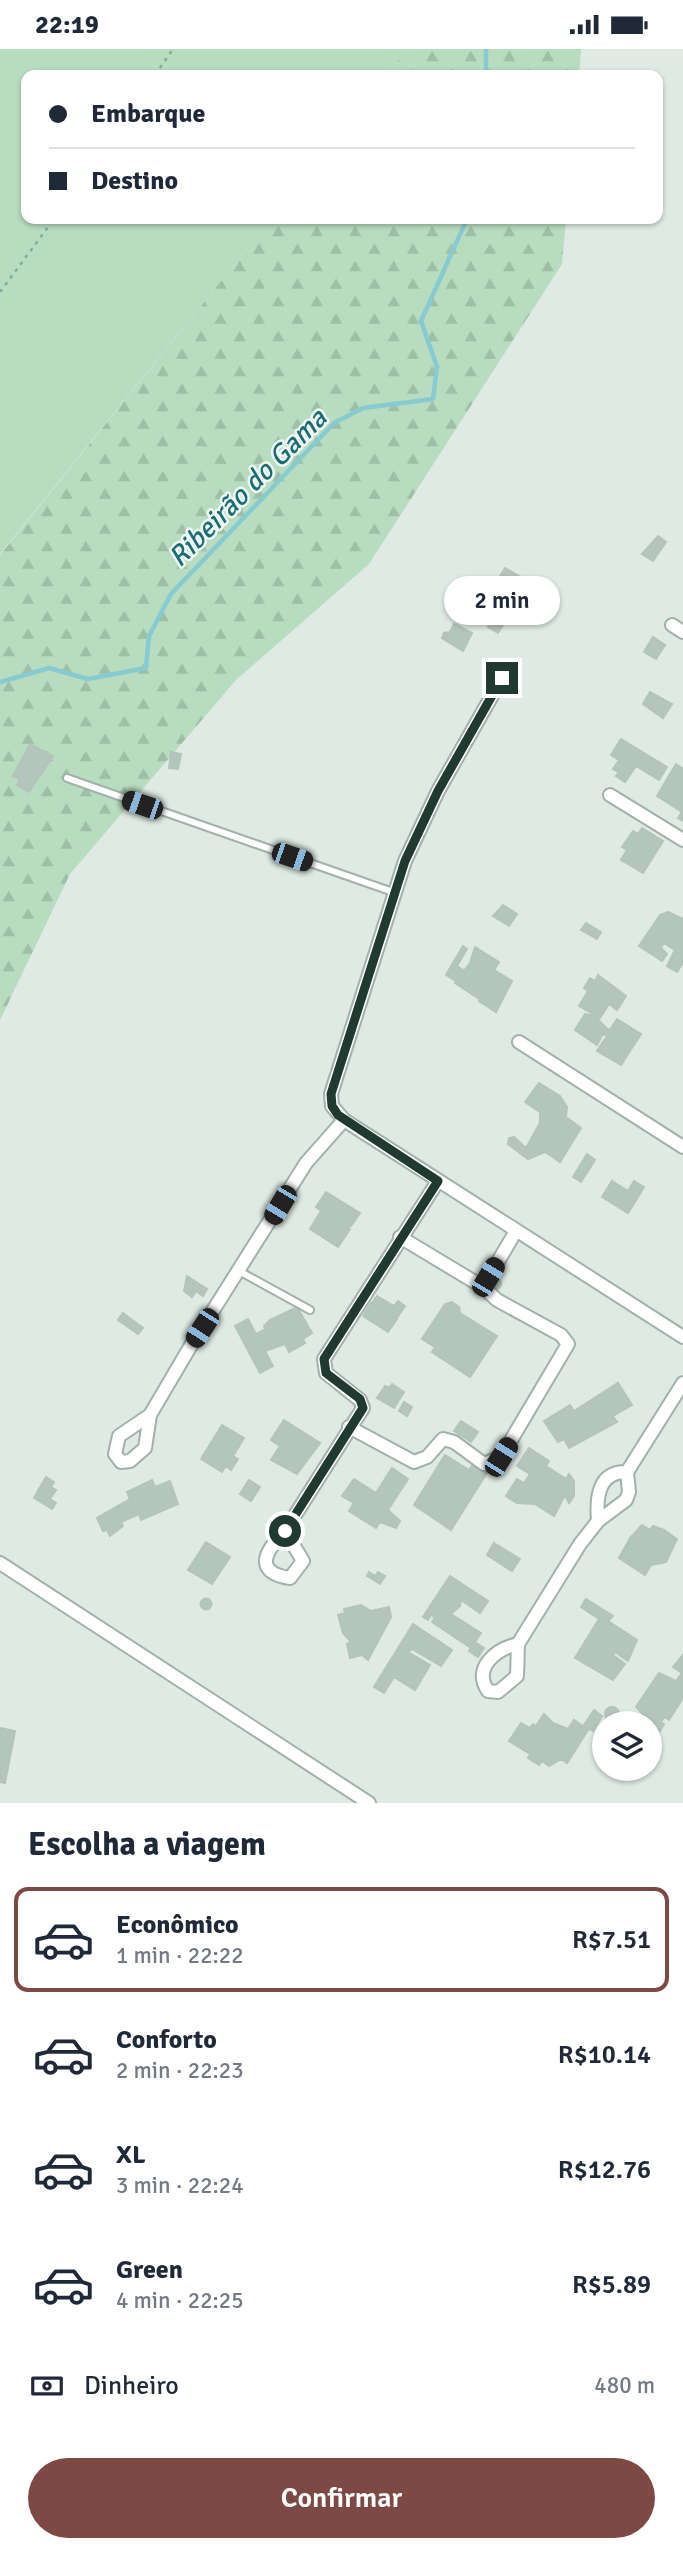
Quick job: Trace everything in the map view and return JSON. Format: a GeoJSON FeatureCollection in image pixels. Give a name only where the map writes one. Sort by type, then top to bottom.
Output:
{"type":"FeatureCollection","features":[{"type":"Feature","properties":{"kind":"street"},"geometry":{"type":"LineString","coordinates":[[502,678],[438,791],[393,892],[360,1010],[331,1094],[332,1106],[344,1120],[683,1337]]}},
{"type":"Feature","properties":{"kind":"street"},"geometry":{"type":"LineString","coordinates":[[610,795],[683,840]]}},
{"type":"Feature","properties":{"kind":"street"},"geometry":{"type":"LineString","coordinates":[[519,1042],[683,1147]]}},
{"type":"Feature","properties":{"kind":"street"},"geometry":{"type":"LineString","coordinates":[[150,1415],[306,1163],[344,1120]]}},
{"type":"Feature","properties":{"kind":"street"},"geometry":{"type":"LineString","coordinates":[[285,1531],[363,1408],[362,1402],[326,1373],[324,1359],[438,1181]]}},
{"type":"Feature","properties":{"kind":"street"},"geometry":{"type":"LineString","coordinates":[[483,1287],[516,1231]]}},
{"type":"Feature","properties":{"kind":"street"},"geometry":{"type":"LineString","coordinates":[[349,1427],[414,1462],[427,1457],[443,1439],[454,1442],[484,1464],[501,1457],[568,1344],[561,1335],[497,1300],[483,1287],[400,1237]]}},
{"type":"Feature","properties":{"kind":"street"},"geometry":{"type":"LineString","coordinates":[[518,1644],[580,1544],[598,1521],[626,1500],[629,1492],[627,1472],[678,1397],[683,1383]]}},
{"type":"Feature","properties":{"kind":"street"},"geometry":{"type":"LineString","coordinates":[[598,1521],[596,1501],[601,1486],[607,1476],[616,1471],[627,1472]]}},
{"type":"Feature","properties":{"kind":"street"},"geometry":{"type":"LineString","coordinates":[[0,1563],[369,1803]]}},
{"type":"Feature","properties":{"kind":"lane"},"geometry":{"type":"LineString","coordinates":[[67,778],[393,892]]}},
{"type":"Feature","properties":{"kind":"lane"},"geometry":{"type":"LineString","coordinates":[[239,1271],[310,1310]]}},
{"type":"Feature","properties":{"kind":"path"},"geometry":{"type":"LineString","coordinates":[[158,70],[173,49]]}},
{"type":"Feature","properties":{"kind":"path"},"geometry":{"type":"LineString","coordinates":[[0,292],[50,224]]}},
{"type":"Feature","properties":{"kind":"green space"},"geometry":{"type":"Polygon","coordinates":[[[0,49],[408,49],[390,70],[21,70],[21,224],[267,224],[0,554],[0,49]]]}},
{"type":"Feature","properties":{"kind":"green space"},"geometry":{"type":"Polygon","coordinates":[[[408,49],[581,49],[579,70],[390,70],[408,49]]]}},
{"type":"Feature","properties":{"kind":"green space"},"geometry":{"type":"Polygon","coordinates":[[[267,224],[566,224],[562,264],[369,564],[236,680],[70,874],[0,1020],[0,555],[267,224]]]}},
{"type":"Feature","properties":{"kind":"building"},"geometry":{"type":"Polygon","coordinates":[[[658,536],[666,542],[653,561],[642,554],[658,536]]]}},
{"type":"Feature","properties":{"kind":"building"},"geometry":{"type":"Polygon","coordinates":[[[505,568],[534,585],[511,623],[506,620],[498,633],[488,627],[498,605],[488,596],[505,568]]]}},
{"type":"Feature","properties":{"kind":"building"},"geometry":{"type":"Polygon","coordinates":[[[454,624],[472,633],[463,651],[442,638],[444,633],[450,632],[454,624]]]}},
{"type":"Feature","properties":{"kind":"building"},"geometry":{"type":"Polygon","coordinates":[[[653,637],[665,645],[656,659],[644,652],[653,637]]]}},
{"type":"Feature","properties":{"kind":"building"},"geometry":{"type":"Polygon","coordinates":[[[650,692],[672,704],[663,718],[643,704],[650,692]]]}},
{"type":"Feature","properties":{"kind":"building"},"geometry":{"type":"Polygon","coordinates":[[[621,739],[667,767],[659,780],[636,766],[625,782],[616,776],[619,772],[613,769],[619,760],[611,755],[621,739]]]}},
{"type":"Feature","properties":{"kind":"building"},"geometry":{"type":"Polygon","coordinates":[[[30,744],[53,756],[29,792],[17,785],[22,775],[18,778],[13,776],[30,744]]]}},
{"type":"Feature","properties":{"kind":"building"},"geometry":{"type":"Polygon","coordinates":[[[171,752],[181,754],[178,769],[169,768],[171,752]]]}},
{"type":"Feature","properties":{"kind":"building"},"geometry":{"type":"Polygon","coordinates":[[[676,764],[683,769],[683,821],[678,818],[682,812],[657,796],[676,764]]]}},
{"type":"Feature","properties":{"kind":"building"},"geometry":{"type":"Polygon","coordinates":[[[642,828],[663,841],[643,873],[621,860],[627,850],[622,847],[633,831],[638,834],[642,828]]]}},
{"type":"Feature","properties":{"kind":"building"},"geometry":{"type":"Polygon","coordinates":[[[503,905],[517,914],[509,926],[493,916],[503,905]]]}},
{"type":"Feature","properties":{"kind":"building"},"geometry":{"type":"Polygon","coordinates":[[[668,912],[683,919],[683,963],[677,972],[667,966],[675,950],[664,943],[661,948],[667,954],[662,961],[639,946],[660,915],[668,912]]]}},
{"type":"Feature","properties":{"kind":"building"},"geometry":{"type":"Polygon","coordinates":[[[586,923],[601,932],[597,939],[581,930],[586,923]]]}},
{"type":"Feature","properties":{"kind":"building"},"geometry":{"type":"Polygon","coordinates":[[[463,946],[467,949],[457,966],[465,971],[456,981],[446,975],[463,946]]]}},
{"type":"Feature","properties":{"kind":"building"},"geometry":{"type":"Polygon","coordinates":[[[475,947],[499,962],[494,970],[512,981],[496,1012],[479,1001],[482,992],[478,998],[455,983],[470,963],[475,947]]]}},
{"type":"Feature","properties":{"kind":"building"},"geometry":{"type":"Polygon","coordinates":[[[598,975],[626,996],[617,1010],[609,1004],[600,1018],[579,1006],[588,991],[584,988],[590,978],[595,981],[598,975]]]}},
{"type":"Feature","properties":{"kind":"building"},"geometry":{"type":"Polygon","coordinates":[[[585,1014],[595,1016],[606,1028],[597,1045],[575,1030],[585,1014]]]}},
{"type":"Feature","properties":{"kind":"building"},"geometry":{"type":"Polygon","coordinates":[[[617,1019],[641,1034],[621,1065],[597,1051],[607,1036],[603,1034],[606,1028],[610,1030],[617,1019]]]}},
{"type":"Feature","properties":{"kind":"building"},"geometry":{"type":"Polygon","coordinates":[[[539,1083],[560,1096],[567,1107],[566,1117],[581,1128],[560,1162],[545,1152],[528,1159],[508,1144],[509,1138],[514,1137],[526,1148],[540,1123],[540,1112],[525,1102],[539,1083]]]}},
{"type":"Feature","properties":{"kind":"building"},"geometry":{"type":"Polygon","coordinates":[[[587,1154],[595,1160],[581,1182],[573,1177],[587,1154]]]}},
{"type":"Feature","properties":{"kind":"building"},"geometry":{"type":"Polygon","coordinates":[[[612,1181],[628,1191],[634,1181],[644,1187],[628,1213],[602,1197],[612,1181]]]}},
{"type":"Feature","properties":{"kind":"building"},"geometry":{"type":"Polygon","coordinates":[[[326,1192],[360,1213],[351,1226],[346,1226],[350,1229],[338,1247],[310,1229],[321,1211],[316,1207],[326,1192]]]}},
{"type":"Feature","properties":{"kind":"building"},"geometry":{"type":"Polygon","coordinates":[[[187,1276],[207,1289],[203,1296],[196,1291],[192,1297],[184,1291],[187,1276]]]}},
{"type":"Feature","properties":{"kind":"building"},"geometry":{"type":"Polygon","coordinates":[[[496,1279],[501,1284],[496,1289],[491,1284],[496,1279]]]}},
{"type":"Feature","properties":{"kind":"building"},"geometry":{"type":"Polygon","coordinates":[[[377,1296],[394,1306],[398,1301],[405,1306],[396,1319],[372,1303],[377,1296]]]}},
{"type":"Feature","properties":{"kind":"building"},"geometry":{"type":"Polygon","coordinates":[[[452,1302],[459,1307],[460,1313],[497,1336],[470,1377],[432,1352],[435,1347],[422,1339],[445,1304],[452,1302]]]}},
{"type":"Feature","properties":{"kind":"building"},"geometry":{"type":"Polygon","coordinates":[[[371,1303],[397,1319],[388,1332],[363,1316],[371,1303]]]}},
{"type":"Feature","properties":{"kind":"building"},"geometry":{"type":"Polygon","coordinates":[[[297,1307],[312,1333],[303,1339],[305,1343],[289,1352],[285,1344],[265,1351],[273,1366],[260,1373],[235,1326],[248,1319],[256,1334],[265,1329],[264,1326],[270,1320],[297,1307]]]}},
{"type":"Feature","properties":{"kind":"building"},"geometry":{"type":"Polygon","coordinates":[[[123,1313],[143,1328],[138,1334],[118,1320],[123,1313]]]}},
{"type":"Feature","properties":{"kind":"building"},"geometry":{"type":"Polygon","coordinates":[[[618,1383],[632,1405],[613,1416],[617,1422],[569,1448],[564,1439],[558,1442],[544,1421],[570,1405],[574,1411],[618,1383]]]}},
{"type":"Feature","properties":{"kind":"building"},"geometry":{"type":"Polygon","coordinates":[[[392,1384],[404,1392],[394,1408],[377,1398],[385,1386],[389,1388],[392,1384]]]}},
{"type":"Feature","properties":{"kind":"building"},"geometry":{"type":"Polygon","coordinates":[[[404,1402],[412,1407],[407,1416],[399,1411],[404,1402]]]}},
{"type":"Feature","properties":{"kind":"building"},"geometry":{"type":"Polygon","coordinates":[[[284,1420],[320,1443],[297,1474],[271,1460],[280,1446],[271,1440],[284,1420]]]}},
{"type":"Feature","properties":{"kind":"building"},"geometry":{"type":"Polygon","coordinates":[[[461,1421],[478,1432],[471,1442],[454,1431],[461,1421]]]}},
{"type":"Feature","properties":{"kind":"building"},"geometry":{"type":"Polygon","coordinates":[[[222,1425],[244,1438],[233,1456],[238,1459],[231,1470],[226,1466],[222,1472],[201,1459],[222,1425]]]}},
{"type":"Feature","properties":{"kind":"building"},"geometry":{"type":"Polygon","coordinates":[[[529,1448],[549,1461],[546,1466],[566,1479],[569,1474],[574,1481],[574,1496],[569,1503],[565,1495],[554,1516],[535,1504],[517,1503],[506,1496],[517,1479],[524,1483],[530,1474],[517,1466],[529,1448]]]}},
{"type":"Feature","properties":{"kind":"building"},"geometry":{"type":"Polygon","coordinates":[[[445,1455],[469,1470],[474,1463],[488,1471],[451,1530],[414,1505],[445,1455]]]}},
{"type":"Feature","properties":{"kind":"building"},"geometry":{"type":"Polygon","coordinates":[[[392,1468],[408,1479],[388,1510],[400,1521],[396,1528],[380,1522],[376,1528],[349,1511],[354,1503],[342,1496],[354,1479],[376,1493],[392,1468]]]}},
{"type":"Feature","properties":{"kind":"building"},"geometry":{"type":"Polygon","coordinates":[[[46,1477],[54,1482],[51,1487],[56,1490],[50,1499],[56,1503],[52,1509],[34,1498],[46,1477]]]}},
{"type":"Feature","properties":{"kind":"building"},"geometry":{"type":"Polygon","coordinates":[[[152,1480],[155,1487],[170,1481],[178,1504],[141,1520],[139,1514],[121,1522],[123,1526],[110,1536],[107,1530],[103,1531],[97,1518],[130,1499],[127,1492],[152,1480]]]}},
{"type":"Feature","properties":{"kind":"building"},"geometry":{"type":"Polygon","coordinates":[[[249,1480],[260,1487],[251,1501],[240,1494],[249,1480]]]}},
{"type":"Feature","properties":{"kind":"building"},"geometry":{"type":"Polygon","coordinates":[[[642,1525],[650,1530],[653,1526],[664,1530],[677,1539],[666,1562],[651,1565],[645,1575],[619,1558],[630,1538],[642,1525]]]}},
{"type":"Feature","properties":{"kind":"building"},"geometry":{"type":"Polygon","coordinates":[[[206,1542],[230,1557],[212,1584],[188,1570],[206,1542]]]}},
{"type":"Feature","properties":{"kind":"building"},"geometry":{"type":"Polygon","coordinates":[[[494,1543],[520,1559],[512,1571],[487,1555],[494,1543]]]}},
{"type":"Feature","properties":{"kind":"building"},"geometry":{"type":"Polygon","coordinates":[[[369,1572],[375,1576],[378,1572],[385,1576],[380,1584],[367,1576],[369,1572]]]}},
{"type":"Feature","properties":{"kind":"building"},"geometry":{"type":"Polygon","coordinates":[[[450,1576],[488,1601],[480,1613],[461,1600],[460,1606],[451,1614],[481,1633],[475,1642],[484,1648],[478,1657],[469,1651],[471,1648],[432,1622],[435,1617],[431,1615],[428,1620],[423,1617],[450,1576]]]}},
{"type":"Feature","properties":{"kind":"building"},"geometry":{"type":"Polygon","coordinates":[[[206,1599],[210,1600],[210,1608],[206,1609],[202,1608],[201,1604],[202,1600],[206,1599]]]}},
{"type":"Feature","properties":{"kind":"building"},"geometry":{"type":"Polygon","coordinates":[[[586,1599],[613,1616],[608,1621],[637,1640],[628,1661],[615,1652],[613,1655],[625,1664],[613,1680],[575,1658],[599,1619],[581,1607],[586,1599]]]}},
{"type":"Feature","properties":{"kind":"building"},"geometry":{"type":"Polygon","coordinates":[[[361,1605],[371,1611],[389,1607],[391,1617],[368,1660],[362,1655],[350,1658],[347,1644],[351,1642],[343,1633],[338,1615],[345,1613],[344,1609],[361,1605]]]}},
{"type":"Feature","properties":{"kind":"building"},"geometry":{"type":"Polygon","coordinates":[[[413,1624],[452,1650],[441,1666],[412,1649],[408,1652],[430,1665],[415,1690],[394,1677],[384,1693],[374,1687],[413,1624]]]}},
{"type":"Feature","properties":{"kind":"building"},"geometry":{"type":"Polygon","coordinates":[[[682,1656],[683,1698],[669,1720],[664,1717],[662,1720],[662,1711],[640,1711],[636,1707],[659,1673],[676,1681],[682,1673],[673,1667],[682,1656]]]}},
{"type":"Feature","properties":{"kind":"building"},"geometry":{"type":"Polygon","coordinates":[[[612,1707],[618,1711],[606,1711],[612,1707]]]}},
{"type":"Feature","properties":{"kind":"building"},"geometry":{"type":"Polygon","coordinates":[[[592,1713],[592,1730],[584,1725],[592,1713]]]}},
{"type":"Feature","properties":{"kind":"building"},"geometry":{"type":"Polygon","coordinates":[[[544,1714],[553,1723],[568,1729],[574,1720],[588,1730],[567,1763],[561,1759],[549,1766],[542,1761],[539,1765],[528,1758],[530,1754],[509,1741],[521,1723],[530,1728],[533,1724],[536,1726],[544,1714]]]}},
{"type":"Feature","properties":{"kind":"building"},"geometry":{"type":"Polygon","coordinates":[[[0,1728],[15,1731],[5,1783],[0,1782],[0,1728]]]}},
{"type":"Feature","properties":{"kind":"waterway","name":"Ribeirão do Gama"},"geometry":{"type":"LineString","coordinates":[[486,49],[486,70]]}},
{"type":"Feature","properties":{"kind":"waterway","name":"Ribeirão do Gama"},"geometry":{"type":"LineString","coordinates":[[0,682],[49,668],[88,679],[146,668],[149,636],[171,594],[334,423],[363,408],[433,399],[437,367],[421,321],[465,224]]}},
{"type":"Feature","properties":{"kind":"route"},"geometry":{"type":"LineString","coordinates":[[285,1531],[363,1408],[360,1399],[326,1373],[324,1359],[438,1181],[338,1115],[332,1106],[331,1094],[360,1010],[393,892],[405,861],[438,791],[502,678]]}}]}
